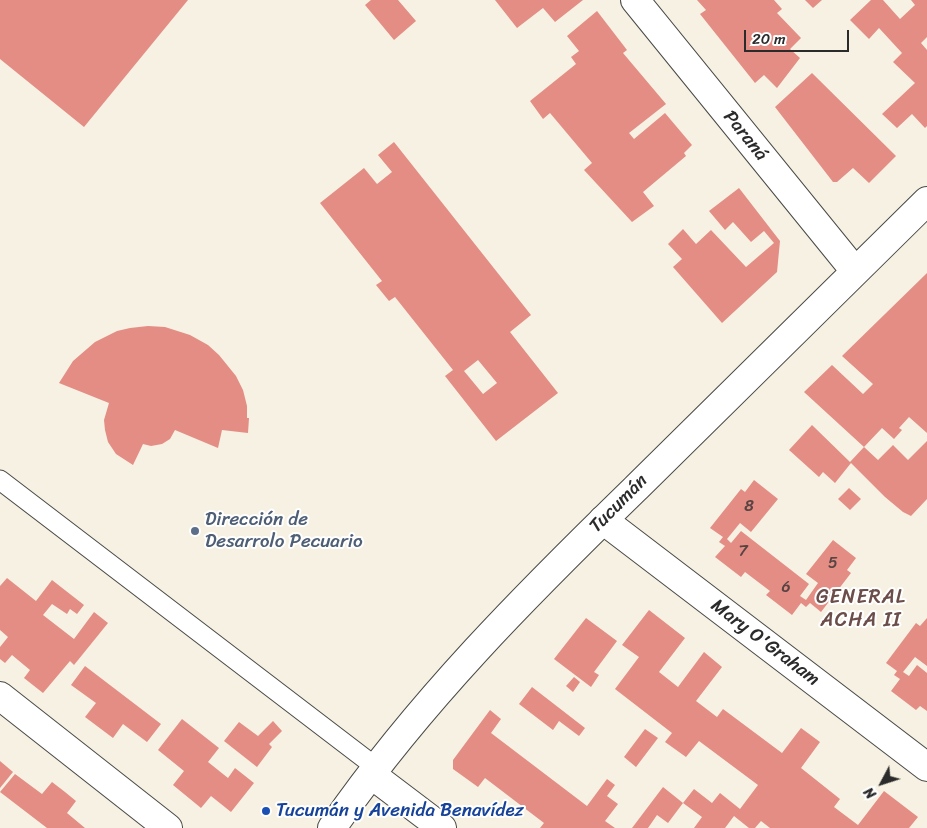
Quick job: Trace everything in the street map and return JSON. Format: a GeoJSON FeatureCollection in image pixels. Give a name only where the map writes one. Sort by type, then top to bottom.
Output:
{"type":"FeatureCollection","features":[{"type":"Feature","properties":{"kind":"street","name":"Paraná"},"geometry":{"type":"LineString","coordinates":[[635,0],[855,272]]}},
{"type":"Feature","properties":{"kind":"street","name":"Tucumán"},"geometry":{"type":"LineString","coordinates":[[332,828],[374,771],[431,700],[514,608],[927,201]]}},
{"type":"Feature","properties":{"kind":"street","name":"Mary O'Graham"},"geometry":{"type":"LineString","coordinates":[[603,520],[927,767]]}},
{"type":"Feature","properties":{"kind":"street"},"geometry":{"type":"LineString","coordinates":[[0,696],[168,828]]}},
{"type":"Feature","properties":{"kind":"street"},"geometry":{"type":"LineString","coordinates":[[374,771],[442,828]]}},
{"type":"Feature","properties":{"kind":"lane"},"geometry":{"type":"LineString","coordinates":[[0,480],[374,771]]}},
{"type":"Feature","properties":{"kind":"building"},"geometry":{"type":"Polygon","coordinates":[[[0,0],[188,0],[84,127],[0,59],[0,0]]]}},
{"type":"Feature","properties":{"kind":"building"},"geometry":{"type":"Polygon","coordinates":[[[371,0],[398,0],[416,21],[394,40],[365,5],[371,0]]]}},
{"type":"Feature","properties":{"kind":"building"},"geometry":{"type":"Polygon","coordinates":[[[495,0],[583,0],[555,22],[543,8],[517,28],[495,0]]]}},
{"type":"Feature","properties":{"kind":"building"},"geometry":{"type":"Polygon","coordinates":[[[697,0],[774,0],[782,9],[777,13],[801,38],[790,49],[800,58],[777,88],[764,75],[755,83],[700,14],[706,10],[697,0]]]}},
{"type":"Feature","properties":{"kind":"building"},"geometry":{"type":"Polygon","coordinates":[[[805,0],[822,0],[813,8],[805,0]]]}},
{"type":"Feature","properties":{"kind":"building"},"geometry":{"type":"Polygon","coordinates":[[[871,0],[883,0],[900,19],[915,5],[911,0],[927,0],[927,37],[921,43],[927,50],[927,126],[925,128],[912,114],[897,128],[882,114],[915,83],[893,62],[902,53],[879,28],[869,39],[850,20],[871,0]]]}},
{"type":"Feature","properties":{"kind":"building"},"geometry":{"type":"Polygon","coordinates":[[[597,11],[627,50],[623,53],[666,104],[629,133],[634,139],[665,113],[692,145],[684,153],[686,156],[643,192],[654,206],[632,222],[584,170],[592,163],[550,113],[543,119],[530,101],[576,64],[571,57],[579,51],[567,36],[597,11]]]}},
{"type":"Feature","properties":{"kind":"building"},"geometry":{"type":"Polygon","coordinates":[[[812,73],[896,156],[869,183],[853,168],[837,182],[833,182],[775,107],[812,73]]]}},
{"type":"Feature","properties":{"kind":"building"},"geometry":{"type":"Polygon","coordinates":[[[394,142],[531,315],[510,332],[558,393],[496,441],[445,376],[453,370],[395,297],[389,301],[376,285],[382,281],[320,203],[364,168],[377,184],[392,172],[378,155],[394,142]],[[478,360],[464,371],[483,394],[497,383],[478,360]]]}},
{"type":"Feature","properties":{"kind":"building"},"geometry":{"type":"Polygon","coordinates":[[[739,188],[780,241],[777,272],[722,323],[673,267],[682,259],[668,244],[683,229],[696,244],[711,230],[746,267],[774,243],[764,231],[751,242],[733,222],[725,230],[709,211],[739,188]]]}},
{"type":"Feature","properties":{"kind":"building"},"geometry":{"type":"Polygon","coordinates":[[[927,273],[927,433],[909,417],[899,428],[902,430],[894,439],[882,428],[864,447],[804,392],[832,365],[863,394],[873,384],[842,356],[927,273]]]}},
{"type":"Feature","properties":{"kind":"building"},"geometry":{"type":"Polygon","coordinates":[[[148,326],[165,327],[190,335],[208,345],[219,355],[236,376],[243,390],[247,406],[247,418],[249,418],[248,433],[222,430],[218,448],[175,430],[170,439],[162,444],[151,446],[143,444],[133,465],[116,454],[108,442],[105,430],[104,420],[109,403],[59,383],[73,361],[95,342],[117,331],[148,326]]]}},
{"type":"Feature","properties":{"kind":"building"},"geometry":{"type":"Polygon","coordinates":[[[812,425],[850,462],[864,447],[878,460],[893,445],[908,460],[927,441],[927,499],[911,516],[885,497],[851,463],[835,483],[823,472],[819,477],[789,450],[812,425]]]}},
{"type":"Feature","properties":{"kind":"building"},"geometry":{"type":"Polygon","coordinates":[[[754,480],[778,499],[751,532],[740,523],[727,539],[731,543],[741,531],[809,584],[800,596],[806,600],[818,583],[806,574],[833,540],[856,558],[847,570],[851,573],[821,612],[810,603],[806,607],[801,603],[792,615],[766,595],[770,591],[745,572],[741,577],[715,557],[725,546],[719,542],[723,537],[710,528],[741,489],[745,492],[754,480]]]}},
{"type":"Feature","properties":{"kind":"building"},"geometry":{"type":"Polygon","coordinates":[[[849,488],[861,499],[850,510],[838,499],[849,488]]]}},
{"type":"Feature","properties":{"kind":"building"},"geometry":{"type":"Polygon","coordinates":[[[7,578],[36,601],[52,580],[84,605],[77,614],[70,609],[67,614],[52,604],[43,615],[74,639],[94,612],[108,623],[74,665],[70,661],[43,693],[24,678],[30,670],[12,655],[5,663],[0,659],[0,647],[8,637],[0,630],[0,586],[7,578]]]}},
{"type":"Feature","properties":{"kind":"building"},"geometry":{"type":"Polygon","coordinates":[[[649,610],[685,638],[659,672],[678,687],[704,652],[722,667],[696,701],[717,717],[723,709],[782,753],[801,728],[820,742],[801,768],[840,799],[834,807],[858,825],[884,791],[918,817],[909,828],[770,828],[761,821],[755,828],[749,828],[734,816],[725,828],[694,828],[702,817],[683,803],[694,789],[712,803],[720,793],[740,809],[758,785],[699,741],[686,757],[665,742],[672,733],[615,689],[639,657],[622,645],[649,610]]]}},
{"type":"Feature","properties":{"kind":"building"},"geometry":{"type":"Polygon","coordinates":[[[586,618],[617,641],[594,672],[599,675],[591,687],[554,659],[586,618]]]}},
{"type":"Feature","properties":{"kind":"building"},"geometry":{"type":"Polygon","coordinates":[[[927,618],[927,666],[915,657],[903,672],[909,676],[917,665],[927,673],[927,711],[920,706],[916,710],[891,691],[900,679],[894,675],[897,671],[886,663],[916,623],[920,626],[927,618]]]}},
{"type":"Feature","properties":{"kind":"building"},"geometry":{"type":"Polygon","coordinates":[[[85,666],[161,724],[147,742],[123,724],[113,738],[85,717],[96,703],[71,685],[85,666]]]}},
{"type":"Feature","properties":{"kind":"building"},"geometry":{"type":"Polygon","coordinates":[[[574,677],[580,682],[573,692],[566,686],[574,677]]]}},
{"type":"Feature","properties":{"kind":"building"},"geometry":{"type":"Polygon","coordinates":[[[532,687],[585,728],[579,736],[559,721],[553,730],[519,704],[532,687]]]}},
{"type":"Feature","properties":{"kind":"building"},"geometry":{"type":"Polygon","coordinates":[[[490,710],[501,719],[491,733],[587,806],[607,779],[615,785],[607,796],[618,804],[605,821],[615,828],[540,828],[544,823],[485,778],[478,787],[453,769],[453,760],[490,710]]]}},
{"type":"Feature","properties":{"kind":"building"},"geometry":{"type":"Polygon","coordinates":[[[182,719],[219,748],[208,762],[228,778],[235,768],[254,783],[231,812],[211,796],[201,808],[173,785],[184,771],[158,750],[182,719]]]}},
{"type":"Feature","properties":{"kind":"building"},"geometry":{"type":"Polygon","coordinates":[[[273,721],[282,731],[269,744],[272,747],[257,767],[224,741],[239,722],[258,736],[273,721]]]}},
{"type":"Feature","properties":{"kind":"building"},"geometry":{"type":"Polygon","coordinates":[[[645,729],[658,738],[636,767],[624,757],[645,729]]]}},
{"type":"Feature","properties":{"kind":"building"},"geometry":{"type":"Polygon","coordinates":[[[0,761],[13,772],[0,788],[0,761]]]}},
{"type":"Feature","properties":{"kind":"building"},"geometry":{"type":"Polygon","coordinates":[[[15,774],[42,794],[52,782],[65,792],[76,801],[67,813],[85,828],[47,828],[0,792],[15,774]]]}},
{"type":"Feature","properties":{"kind":"building"},"geometry":{"type":"Polygon","coordinates":[[[663,787],[683,803],[668,823],[657,815],[648,828],[632,828],[663,787]]]}},
{"type":"Feature","properties":{"kind":"place","name":"Dirección de Desarrolo Pecuario"},"geometry":{"type":"Point","coordinates":[195,531]}},
{"type":"Feature","properties":{"kind":"place","name":"Tucumán y Avenida Benavídez"},"geometry":{"type":"Point","coordinates":[266,811]}},
{"type":"Feature","properties":{"kind":"district","name":"GENERAL ACHA II"},"geometry":{"type":"Point","coordinates":[861,610]}}]}
